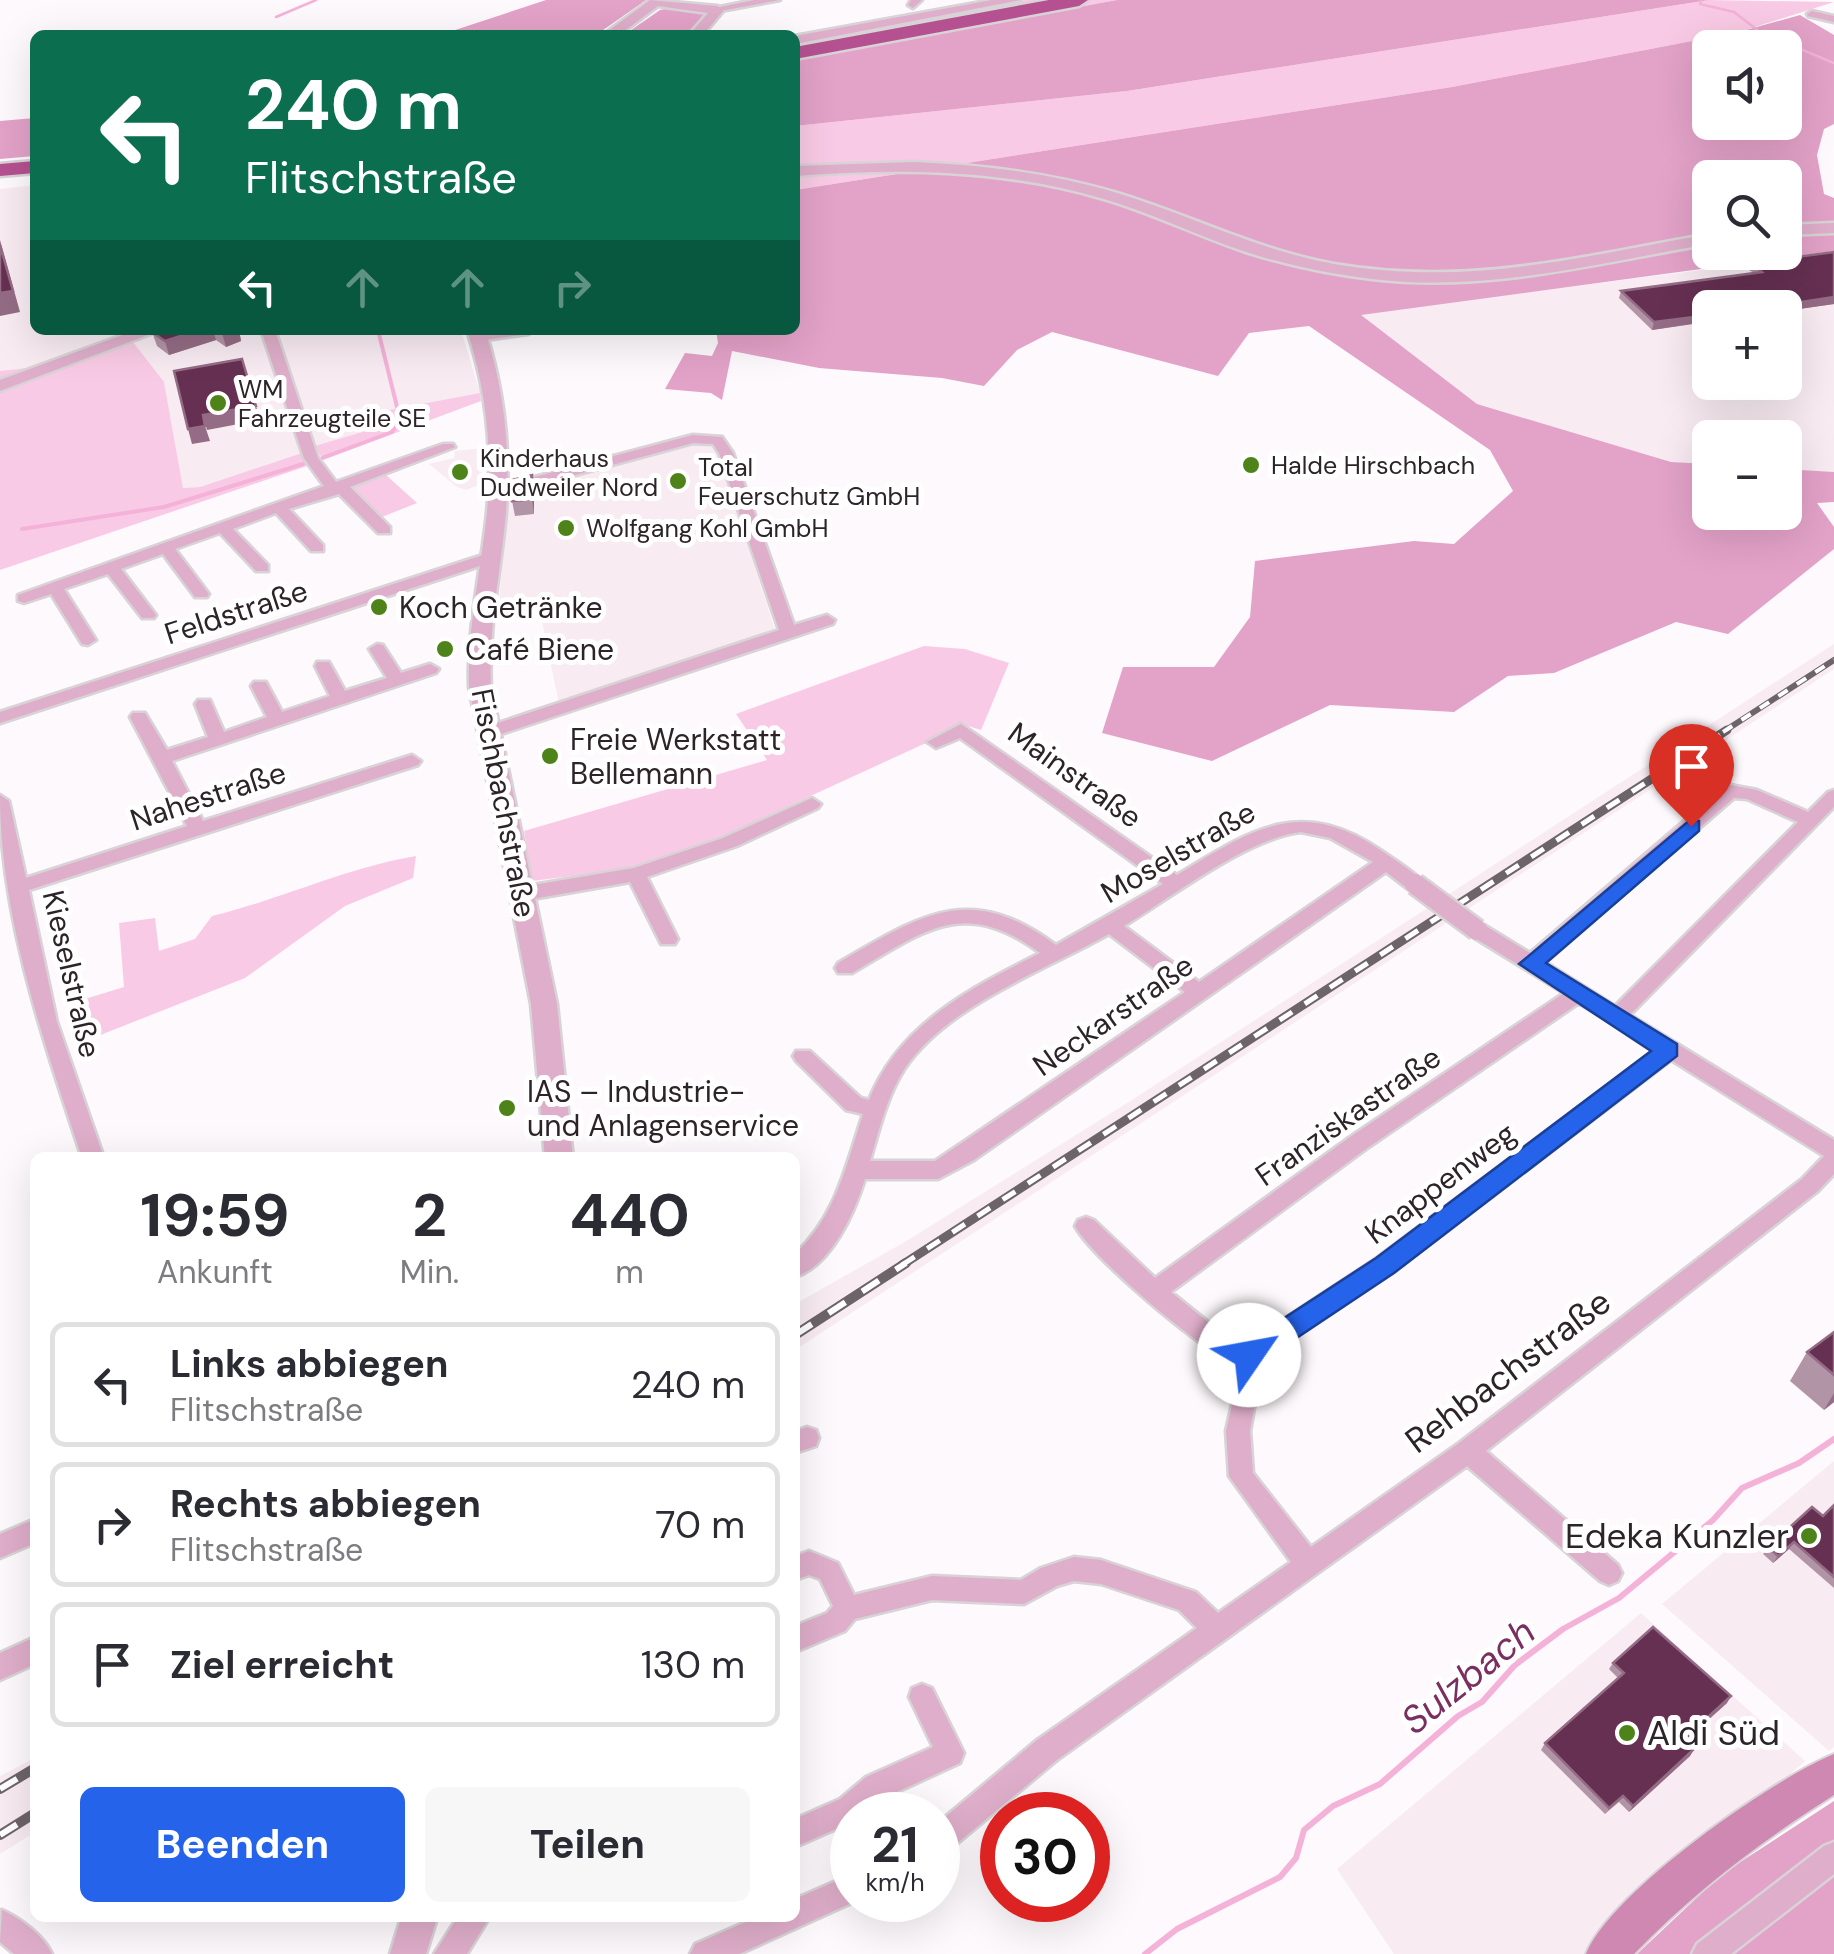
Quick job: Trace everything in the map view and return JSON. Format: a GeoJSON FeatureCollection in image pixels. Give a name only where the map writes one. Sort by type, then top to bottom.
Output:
{"type":"FeatureCollection","features":[{"type":"Feature","properties":{"kind":"highway"},"geometry":{"type":"LineString","coordinates":[[800,50],[1055,0]]}},
{"type":"Feature","properties":{"kind":"highway"},"geometry":{"type":"LineString","coordinates":[[800,50],[1079,0]]}},
{"type":"Feature","properties":{"kind":"highway"},"geometry":{"type":"LineString","coordinates":[[0,167],[30,164]]}},
{"type":"Feature","properties":{"kind":"main road"},"geometry":{"type":"LineString","coordinates":[[1606,1954],[1668,1890],[1735,1836],[1834,1773]]}},
{"type":"Feature","properties":{"kind":"street"},"geometry":{"type":"LineString","coordinates":[[617,30],[657,1],[723,5],[774,0]]}},
{"type":"Feature","properties":{"kind":"street"},"geometry":{"type":"LineString","coordinates":[[800,39],[1014,0]]}},
{"type":"Feature","properties":{"kind":"street"},"geometry":{"type":"LineString","coordinates":[[700,30],[723,5]]}},
{"type":"Feature","properties":{"kind":"street"},"geometry":{"type":"LineString","coordinates":[[1812,14],[1834,20]]}},
{"type":"Feature","properties":{"kind":"street"},"geometry":{"type":"LineString","coordinates":[[800,171],[894,166],[1015,175],[1112,196],[1287,258],[1410,278],[1487,278],[1547,272],[1692,243]]}},
{"type":"Feature","properties":{"kind":"street"},"geometry":{"type":"LineString","coordinates":[[1802,229],[1834,228]]}},
{"type":"Feature","properties":{"kind":"street"},"geometry":{"type":"LineString","coordinates":[[0,386],[138,335]]}},
{"type":"Feature","properties":{"kind":"street"},"geometry":{"type":"LineString","coordinates":[[270,335],[310,458],[384,530]]}},
{"type":"Feature","properties":{"kind":"street","name":"Fischbachstraße"},"geometry":{"type":"LineString","coordinates":[[478,335],[492,389],[498,491],[477,654],[544,1004],[558,1152]]}},
{"type":"Feature","properties":{"kind":"street"},"geometry":{"type":"LineString","coordinates":[[498,491],[692,439],[717,440],[726,452],[788,631]]}},
{"type":"Feature","properties":{"kind":"street"},"geometry":{"type":"LineString","coordinates":[[24,598],[339,489],[448,446]]}},
{"type":"Feature","properties":{"kind":"street"},"geometry":{"type":"LineString","coordinates":[[282,509],[317,548]]}},
{"type":"Feature","properties":{"kind":"street"},"geometry":{"type":"LineString","coordinates":[[224,529],[262,568]]}},
{"type":"Feature","properties":{"kind":"street"},"geometry":{"type":"LineString","coordinates":[[167,549],[201,594]]}},
{"type":"Feature","properties":{"kind":"street","name":"Feldstraße"},"geometry":{"type":"LineString","coordinates":[[0,718],[489,558]]}},
{"type":"Feature","properties":{"kind":"street"},"geometry":{"type":"LineString","coordinates":[[112,568],[148,615]]}},
{"type":"Feature","properties":{"kind":"street"},"geometry":{"type":"LineString","coordinates":[[55,588],[88,640]]}},
{"type":"Feature","properties":{"kind":"street"},"geometry":{"type":"LineString","coordinates":[[490,732],[827,620]]}},
{"type":"Feature","properties":{"kind":"street"},"geometry":{"type":"LineString","coordinates":[[377,648],[396,679]]}},
{"type":"Feature","properties":{"kind":"street"},"geometry":{"type":"LineString","coordinates":[[322,666],[340,699]]}},
{"type":"Feature","properties":{"kind":"street"},"geometry":{"type":"LineString","coordinates":[[162,758],[430,668]]}},
{"type":"Feature","properties":{"kind":"street"},"geometry":{"type":"LineString","coordinates":[[260,686],[277,720]]}},
{"type":"Feature","properties":{"kind":"street"},"geometry":{"type":"LineString","coordinates":[[204,704],[218,740]]}},
{"type":"Feature","properties":{"kind":"street"},"geometry":{"type":"LineString","coordinates":[[139,717],[199,830]]}},
{"type":"Feature","properties":{"kind":"street","name":"Mainstraße"},"geometry":{"type":"LineString","coordinates":[[936,742],[960,730],[1177,885]]}},
{"type":"Feature","properties":{"kind":"street","name":"Nahestraße"},"geometry":{"type":"LineString","coordinates":[[21,886],[412,761]]}},
{"type":"Feature","properties":{"kind":"street"},"geometry":{"type":"LineString","coordinates":[[1530,964],[1730,792],[1752,794],[1810,820]]}},
{"type":"Feature","properties":{"kind":"street"},"geometry":{"type":"LineString","coordinates":[[1617,1016],[1834,796]]}},
{"type":"Feature","properties":{"kind":"street","name":"Kieselstraße"},"geometry":{"type":"LineString","coordinates":[[0,801],[47,1022],[90,1152]]}},
{"type":"Feature","properties":{"kind":"street"},"geometry":{"type":"LineString","coordinates":[[521,894],[636,874],[730,842],[812,804]]}},
{"type":"Feature","properties":{"kind":"street","name":"Moselstraße"},"geometry":{"type":"LineString","coordinates":[[800,1263],[826,1240],[841,1218],[859,1170],[874,1109],[913,1044],[968,1005],[1177,885],[1268,834],[1300,824],[1332,830],[1530,964],[1834,1151]]}},
{"type":"Feature","properties":{"kind":"street","name":"Neckarstraße"},"geometry":{"type":"LineString","coordinates":[[859,1170],[938,1170],[1385,863]]}},
{"type":"Feature","properties":{"kind":"street"},"geometry":{"type":"LineString","coordinates":[[636,874],[668,939]]}},
{"type":"Feature","properties":{"kind":"street"},"geometry":{"type":"LineString","coordinates":[[845,968],[916,928],[964,912],[1001,923],[1056,955]]}},
{"type":"Feature","properties":{"kind":"street"},"geometry":{"type":"LineString","coordinates":[[1110,925],[1199,992]]}},
{"type":"Feature","properties":{"kind":"street","name":"Franziskastraße"},"geometry":{"type":"LineString","coordinates":[[1156,1290],[1358,1144],[1578,994]]}},
{"type":"Feature","properties":{"kind":"street","name":"Knappenweg"},"geometry":{"type":"LineString","coordinates":[[1244,1368],[1669,1050]]}},
{"type":"Feature","properties":{"kind":"street"},"geometry":{"type":"LineString","coordinates":[[803,1056],[854,1104],[874,1109]]}},
{"type":"Feature","properties":{"kind":"street","name":"Rehbachstraße"},"geometry":{"type":"LineString","coordinates":[[960,1823],[1047,1750],[1468,1451],[1810,1185],[1834,1160]]}},
{"type":"Feature","properties":{"kind":"street"},"geometry":{"type":"LineString","coordinates":[[1086,1226],[1244,1368],[1238,1431],[1241,1476],[1308,1563]]}},
{"type":"Feature","properties":{"kind":"street"},"geometry":{"type":"LineString","coordinates":[[1468,1451],[1609,1574]]}},
{"type":"Feature","properties":{"kind":"street"},"geometry":{"type":"LineString","coordinates":[[0,1546],[30,1533]]}},
{"type":"Feature","properties":{"kind":"street"},"geometry":{"type":"LineString","coordinates":[[800,1566],[809,1563],[829,1570],[847,1610]]}},
{"type":"Feature","properties":{"kind":"street"},"geometry":{"type":"LineString","coordinates":[[800,1637],[836,1622],[847,1610],[932,1588],[1024,1592],[1050,1576],[1074,1570],[1101,1572],[1187,1600],[1216,1628]]}},
{"type":"Feature","properties":{"kind":"street"},"geometry":{"type":"LineString","coordinates":[[0,1667],[30,1652]]}},
{"type":"Feature","properties":{"kind":"street"},"geometry":{"type":"LineString","coordinates":[[800,1831],[850,1809],[876,1787],[950,1754],[922,1698]]}},
{"type":"Feature","properties":{"kind":"street"},"geometry":{"type":"LineString","coordinates":[[1707,1954],[1834,1856]]}},
{"type":"Feature","properties":{"kind":"street"},"geometry":{"type":"LineString","coordinates":[[800,1912],[830,1898]]}},
{"type":"Feature","properties":{"kind":"street"},"geometry":{"type":"LineString","coordinates":[[408,1954],[417,1922]]}},
{"type":"Feature","properties":{"kind":"street"},"geometry":{"type":"LineString","coordinates":[[449,1954],[471,1922]]}},
{"type":"Feature","properties":{"kind":"street"},"geometry":{"type":"LineString","coordinates":[[704,1954],[769,1922]]}},
{"type":"Feature","properties":{"kind":"street"},"geometry":{"type":"LineString","coordinates":[[2,1925],[36,1954]]}},
{"type":"Feature","properties":{"kind":"shaded area"},"geometry":{"type":"Polygon","coordinates":[[[546,0],[646,0],[603,30],[455,30],[546,0]]]}},
{"type":"Feature","properties":{"kind":"shaded area"},"geometry":{"type":"Polygon","coordinates":[[[1025,0],[1117,0],[800,58],[800,41],[1025,0]]]}},
{"type":"Feature","properties":{"kind":"shaded area"},"geometry":{"type":"Polygon","coordinates":[[[1117,0],[1709,0],[1127,91],[800,125],[800,58],[1117,0]]]}},
{"type":"Feature","properties":{"kind":"shaded area"},"geometry":{"type":"Polygon","coordinates":[[[1709,0],[1834,2],[1745,30],[1692,30],[1692,41],[1452,87],[800,189],[800,125],[1127,91],[1709,0]]]}},
{"type":"Feature","properties":{"kind":"shaded area"},"geometry":{"type":"Polygon","coordinates":[[[675,7],[709,11],[691,30],[631,30],[660,10],[675,7]]]}},
{"type":"Feature","properties":{"kind":"shaded area"},"geometry":{"type":"Polygon","coordinates":[[[1800,15],[1834,35],[1834,124],[1824,129],[1817,155],[1824,194],[1834,198],[1834,251],[1802,255],[1802,160],[1692,160],[1694,270],[1361,315],[1477,404],[1671,462],[1692,463],[1692,530],[1802,530],[1802,470],[1834,472],[1834,502],[1817,503],[1834,527],[1834,549],[1728,634],[1676,622],[1554,673],[1508,676],[1454,712],[1330,705],[1212,761],[1102,733],[1123,667],[1214,667],[1250,617],[1255,561],[1414,541],[1454,544],[1513,491],[1490,450],[1309,326],[1249,333],[1218,376],[1052,332],[1017,350],[984,386],[942,378],[819,368],[732,351],[722,400],[711,393],[665,389],[685,353],[712,356],[717,335],[800,335],[800,189],[1452,87],[1692,41],[1692,140],[1802,140],[1802,30],[1746,30],[1800,15]]]}},
{"type":"Feature","properties":{"kind":"shaded area"},"geometry":{"type":"Polygon","coordinates":[[[30,118],[30,156],[0,159],[0,121],[30,118]]]}},
{"type":"Feature","properties":{"kind":"shaded area"},"geometry":{"type":"Polygon","coordinates":[[[30,186],[30,335],[463,335],[480,393],[389,410],[393,423],[200,487],[183,488],[164,382],[69,363],[0,371],[0,189],[30,186]]]}},
{"type":"Feature","properties":{"kind":"shaded area"},"geometry":{"type":"Polygon","coordinates":[[[1834,253],[1834,472],[1802,470],[1802,420],[1692,420],[1692,463],[1671,462],[1477,404],[1359,314],[1702,270],[1802,270],[1802,257],[1834,253]]]}},
{"type":"Feature","properties":{"kind":"shaded area"},"geometry":{"type":"Polygon","coordinates":[[[133,342],[164,382],[183,488],[200,487],[302,453],[307,466],[0,570],[0,371],[69,363],[133,342]]]}},
{"type":"Feature","properties":{"kind":"shaded area"},"geometry":{"type":"Polygon","coordinates":[[[480,393],[481,401],[323,460],[315,446],[393,423],[389,410],[480,393]]]}},
{"type":"Feature","properties":{"kind":"shaded area"},"geometry":{"type":"Polygon","coordinates":[[[708,442],[720,459],[778,639],[560,709],[540,612],[498,615],[508,492],[708,442]]]}},
{"type":"Feature","properties":{"kind":"shaded area","name":"Kinderhaus Dudweiler Nord"},"geometry":{"type":"Polygon","coordinates":[[[483,448],[481,484],[466,490],[429,464],[454,458],[455,451],[483,448]]]}},
{"type":"Feature","properties":{"kind":"shaded area"},"geometry":{"type":"Polygon","coordinates":[[[386,475],[417,503],[382,517],[351,488],[386,475]]]}},
{"type":"Feature","properties":{"kind":"shaded area"},"geometry":{"type":"Polygon","coordinates":[[[1834,644],[1834,669],[800,1347],[800,1301],[903,1243],[1135,1098],[1834,644]]]}},
{"type":"Feature","properties":{"kind":"shaded area"},"geometry":{"type":"Polygon","coordinates":[[[924,646],[965,649],[1009,663],[981,730],[965,725],[704,845],[638,868],[532,881],[524,831],[767,760],[736,714],[924,646]]]}},
{"type":"Feature","properties":{"kind":"shaded area"},"geometry":{"type":"Polygon","coordinates":[[[416,856],[413,878],[345,906],[245,978],[80,1043],[75,1002],[124,987],[119,923],[155,918],[159,951],[195,939],[212,916],[364,868],[416,856]]]}},
{"type":"Feature","properties":{"kind":"shaded area"},"geometry":{"type":"Polygon","coordinates":[[[1834,1461],[1834,1747],[1829,1751],[1662,1604],[1834,1461]]]}},
{"type":"Feature","properties":{"kind":"shaded area"},"geometry":{"type":"Polygon","coordinates":[[[1641,1613],[1805,1761],[1588,1954],[1394,1954],[1337,1869],[1641,1613]]]}},
{"type":"Feature","properties":{"kind":"shaded area"},"geometry":{"type":"Polygon","coordinates":[[[30,1761],[30,1835],[0,1854],[0,1776],[30,1761]]]}},
{"type":"Feature","properties":{"kind":"shaded area"},"geometry":{"type":"Polygon","coordinates":[[[1834,1801],[1834,1954],[1637,1954],[1722,1874],[1834,1801]]]}},
{"type":"Feature","properties":{"kind":"building"},"geometry":{"type":"Polygon","coordinates":[[[0,245],[13,291],[0,293],[0,245]]]}},
{"type":"Feature","properties":{"kind":"building"},"geometry":{"type":"Polygon","coordinates":[[[1834,252],[1834,297],[1802,302],[1802,290],[1692,290],[1692,317],[1654,322],[1621,291],[1760,270],[1802,270],[1802,256],[1834,252]]]}},
{"type":"Feature","properties":{"kind":"building"},"geometry":{"type":"Polygon","coordinates":[[[156,335],[184,335],[165,341],[156,335]]]}},
{"type":"Feature","properties":{"kind":"building","name":"WM Fahrzeugteile SE"},"geometry":{"type":"Polygon","coordinates":[[[242,359],[256,406],[203,415],[205,426],[188,429],[174,371],[242,359]]]}},
{"type":"Feature","properties":{"kind":"building"},"geometry":{"type":"Polygon","coordinates":[[[532,475],[532,499],[512,501],[512,480],[532,475]]]}},
{"type":"Feature","properties":{"kind":"building"},"geometry":{"type":"Polygon","coordinates":[[[1834,1332],[1834,1375],[1807,1352],[1834,1332]]]}},
{"type":"Feature","properties":{"kind":"building","name":"Edeka Kunzler"},"geometry":{"type":"Polygon","coordinates":[[[1834,1505],[1834,1577],[1794,1542],[1778,1556],[1768,1547],[1812,1507],[1823,1516],[1834,1505]]]}},
{"type":"Feature","properties":{"kind":"building","name":"Aldi Süd"},"geometry":{"type":"Polygon","coordinates":[[[1653,1627],[1731,1696],[1684,1739],[1694,1749],[1633,1806],[1623,1796],[1609,1808],[1545,1743],[1624,1673],[1613,1663],[1653,1627]]]}},
{"type":"Feature","properties":{"kind":"waterway"},"geometry":{"type":"LineString","coordinates":[[276,17],[316,0]]}},
{"type":"Feature","properties":{"kind":"waterway"},"geometry":{"type":"LineString","coordinates":[[1701,0],[1700,4],[1734,12],[1760,32],[1834,63]]}},
{"type":"Feature","properties":{"kind":"waterway"},"geometry":{"type":"LineString","coordinates":[[322,458],[392,432],[400,419],[379,335]]}},
{"type":"Feature","properties":{"kind":"waterway"},"geometry":{"type":"LineString","coordinates":[[22,529],[164,507],[303,464]]}},
{"type":"Feature","properties":{"kind":"waterway","name":"Sulzbach"},"geometry":{"type":"LineString","coordinates":[[1145,1954],[1177,1929],[1280,1877],[1296,1858],[1304,1830],[1333,1806],[1380,1784],[1458,1716],[1482,1702],[1515,1665],[1563,1629],[1619,1598],[1713,1520],[1742,1488],[1799,1463],[1834,1439]]}},
{"type":"Feature","properties":{"kind":"railway"},"geometry":{"type":"LineString","coordinates":[[1723,732],[1834,660]]}},
{"type":"Feature","properties":{"kind":"railway"},"geometry":{"type":"LineString","coordinates":[[902,1265],[1727,730]]}},
{"type":"Feature","properties":{"kind":"railway"},"geometry":{"type":"LineString","coordinates":[[800,1332],[906,1263]]}},
{"type":"Feature","properties":{"kind":"railway"},"geometry":{"type":"LineString","coordinates":[[0,1789],[30,1771]]}},
{"type":"Feature","properties":{"kind":"railway"},"geometry":{"type":"LineString","coordinates":[[0,1835],[30,1816]]}},
{"type":"Feature","properties":{"kind":"place","name":"WM Fahrzeugteile SE"},"geometry":{"type":"Point","coordinates":[218,403]}},
{"type":"Feature","properties":{"kind":"place","name":"Halde Hirschbach"},"geometry":{"type":"Point","coordinates":[1251,465]}},
{"type":"Feature","properties":{"kind":"place","name":"Kinderhaus Dudweiler Nord"},"geometry":{"type":"Point","coordinates":[460,472]}},
{"type":"Feature","properties":{"kind":"place","name":"Total Feuerschutz GmbH"},"geometry":{"type":"Point","coordinates":[678,481]}},
{"type":"Feature","properties":{"kind":"place","name":"Wolfgang Kohl GmbH"},"geometry":{"type":"Point","coordinates":[566,528]}},
{"type":"Feature","properties":{"kind":"place","name":"Koch Getränke"},"geometry":{"type":"Point","coordinates":[379,607]}},
{"type":"Feature","properties":{"kind":"place","name":"Café Biene"},"geometry":{"type":"Point","coordinates":[445,649]}},
{"type":"Feature","properties":{"kind":"place","name":"Freie Werkstatt Bellemann"},"geometry":{"type":"Point","coordinates":[550,756]}},
{"type":"Feature","properties":{"kind":"place","name":"IAS – Industrie- und Anlagenservice"},"geometry":{"type":"Point","coordinates":[507,1108]}},
{"type":"Feature","properties":{"kind":"place","name":"Edeka Kunzler"},"geometry":{"type":"Point","coordinates":[1809,1536]}},
{"type":"Feature","properties":{"kind":"place","name":"Aldi Süd"},"geometry":{"type":"Point","coordinates":[1627,1733]}},
{"type":"Feature","properties":{"kind":"route"},"geometry":{"type":"LineString","coordinates":[[1249,1355],[1385,1265],[1669,1050],[1530,964],[1628,884],[1691,826]]}}]}
